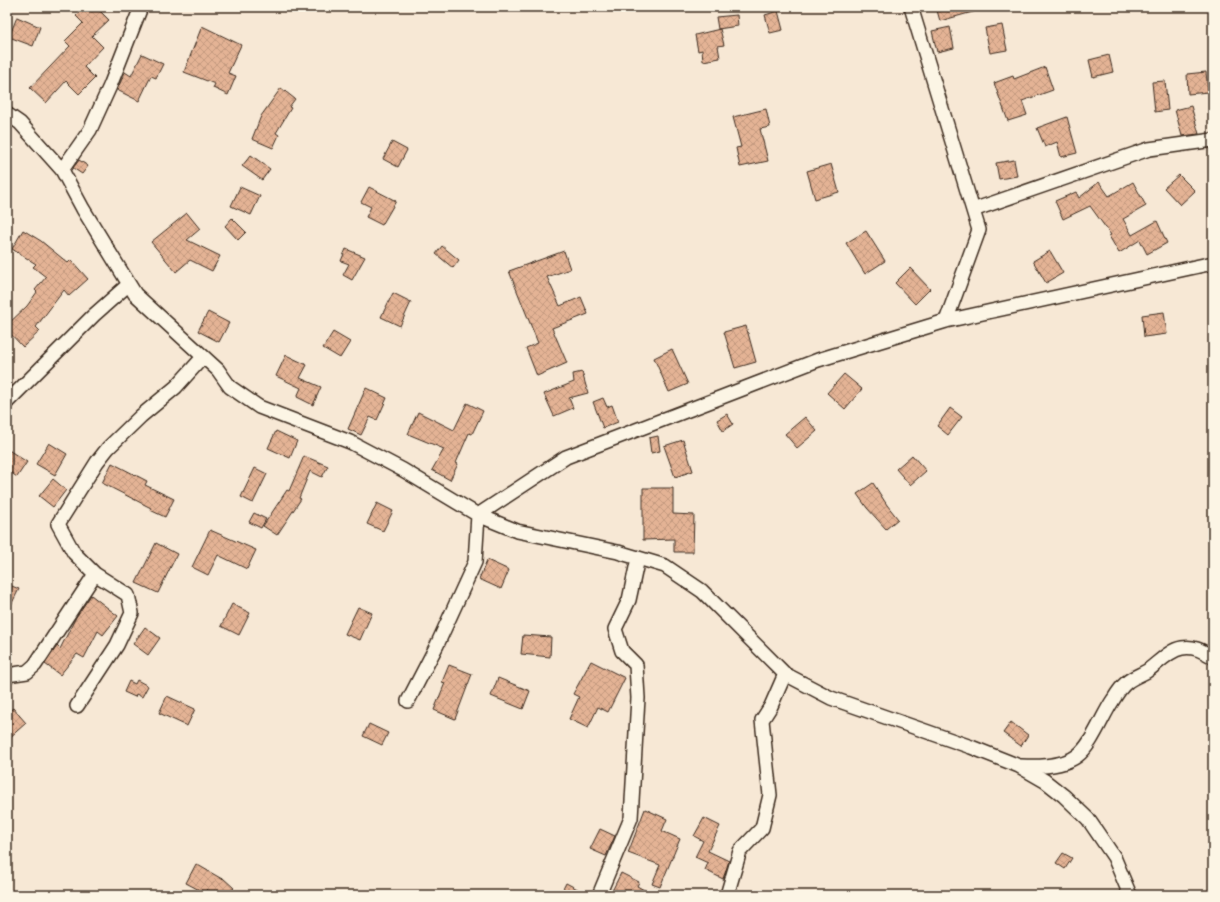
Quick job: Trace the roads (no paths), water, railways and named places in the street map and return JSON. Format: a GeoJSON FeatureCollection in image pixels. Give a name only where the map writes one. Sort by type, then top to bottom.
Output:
{"type":"FeatureCollection","features":[{"type":"Feature","properties":{"kind":"street"},"geometry":{"type":"LineString","coordinates":[[62,170],[90,130],[110,86],[141,7]]}},
{"type":"Feature","properties":{"kind":"street"},"geometry":{"type":"LineString","coordinates":[[911,7],[979,230],[946,321]]}},
{"type":"Feature","properties":{"kind":"street"},"geometry":{"type":"LineString","coordinates":[[7,114],[20,123],[62,170],[82,209],[135,294],[218,370],[230,387],[259,407],[350,442],[403,470],[478,515],[517,531],[638,558],[665,566],[702,591],[785,674],[831,698],[971,747],[1019,766],[1044,781],[1059,792],[1088,819],[1114,857],[1130,895]]}},
{"type":"Feature","properties":{"kind":"street"},"geometry":{"type":"LineString","coordinates":[[973,210],[1149,149],[1213,140]]}},
{"type":"Feature","properties":{"kind":"street"},"geometry":{"type":"LineString","coordinates":[[478,515],[566,457],[818,360],[946,321],[1213,263]]}},
{"type":"Feature","properties":{"kind":"street"},"geometry":{"type":"LineString","coordinates":[[7,402],[94,315],[129,284]]}},
{"type":"Feature","properties":{"kind":"street"},"geometry":{"type":"LineString","coordinates":[[77,706],[117,645],[132,612],[128,595],[95,574],[74,553],[58,524],[97,462],[108,448],[141,416],[176,387],[203,357]]}},
{"type":"Feature","properties":{"kind":"street"},"geometry":{"type":"LineString","coordinates":[[408,701],[437,645],[475,562],[478,515]]}},
{"type":"Feature","properties":{"kind":"street"},"geometry":{"type":"LineString","coordinates":[[599,895],[631,818],[638,698],[636,665],[622,651],[615,630],[629,600],[638,558]]}},
{"type":"Feature","properties":{"kind":"street"},"geometry":{"type":"LineString","coordinates":[[7,675],[27,672],[35,665],[95,574]]}},
{"type":"Feature","properties":{"kind":"street"},"geometry":{"type":"LineString","coordinates":[[1019,766],[1040,767],[1063,763],[1077,756],[1088,743],[1113,700],[1126,683],[1180,648],[1194,647],[1213,657]]}},
{"type":"Feature","properties":{"kind":"street"},"geometry":{"type":"LineString","coordinates":[[727,895],[740,851],[762,828],[770,795],[762,720],[771,706],[785,674]]}}]}
